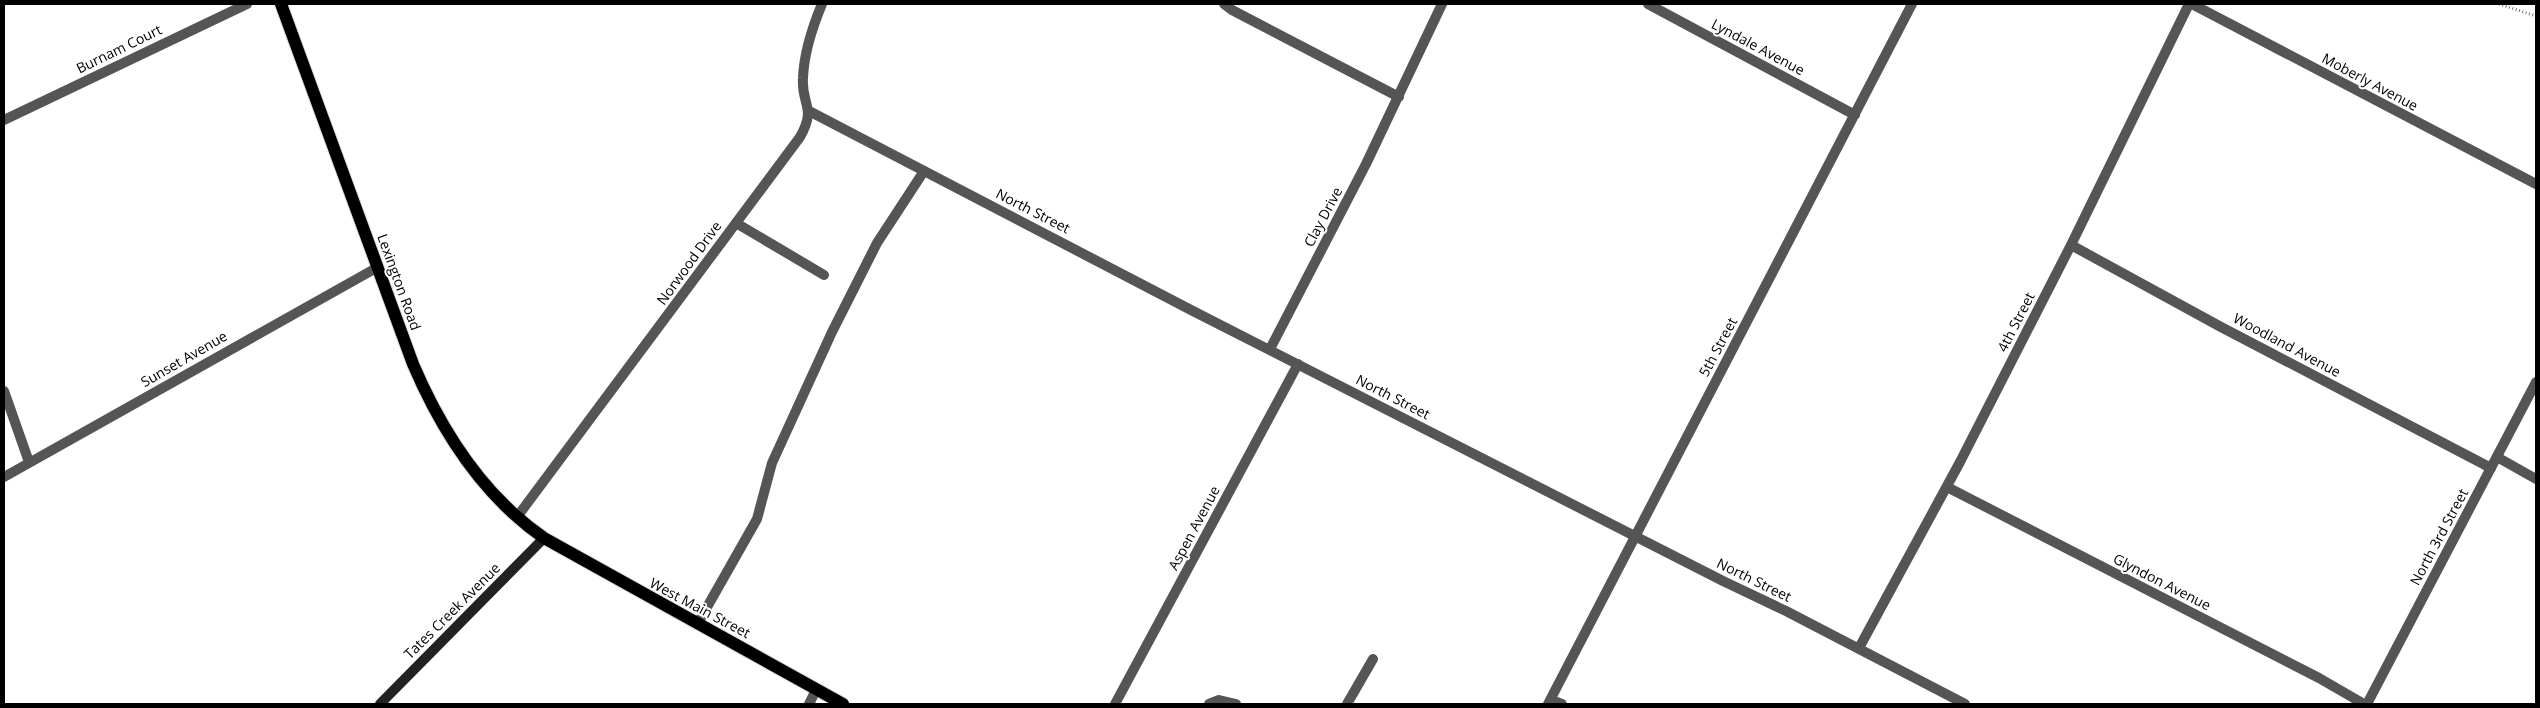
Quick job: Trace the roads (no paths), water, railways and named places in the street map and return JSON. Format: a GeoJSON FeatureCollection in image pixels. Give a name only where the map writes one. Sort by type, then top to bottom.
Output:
{"type":"FeatureCollection","features":[{"type":"Feature","properties":{"kind":"main road","name":"Lexington Road"},"geometry":{"type":"LineString","coordinates":[[281,4],[413,364],[430,405],[463,458],[489,491],[517,517],[544,538]]}},
{"type":"Feature","properties":{"kind":"main road","name":"West Main Street"},"geometry":{"type":"LineString","coordinates":[[544,538],[843,704]]}},
{"type":"Feature","properties":{"kind":"main road","name":"Tates Creek Avenue"},"geometry":{"type":"LineString","coordinates":[[380,704],[544,538]]}},
{"type":"Feature","properties":{"kind":"street","name":"Burnam Court"},"geometry":{"type":"LineString","coordinates":[[4,120],[247,4]]}},
{"type":"Feature","properties":{"kind":"street"},"geometry":{"type":"LineString","coordinates":[[809,111],[802,82],[804,65],[814,24],[822,4]]}},
{"type":"Feature","properties":{"kind":"street"},"geometry":{"type":"LineString","coordinates":[[1224,4],[1232,10],[1399,97]]}},
{"type":"Feature","properties":{"kind":"street","name":"Clay Drive"},"geometry":{"type":"LineString","coordinates":[[1270,349],[1399,97],[1442,4]]}},
{"type":"Feature","properties":{"kind":"street","name":"Lyndale Avenue"},"geometry":{"type":"LineString","coordinates":[[1648,4],[1855,114]]}},
{"type":"Feature","properties":{"kind":"street","name":"5th Street"},"geometry":{"type":"LineString","coordinates":[[1550,702],[1912,4]]}},
{"type":"Feature","properties":{"kind":"street","name":"Moberly Avenue"},"geometry":{"type":"LineString","coordinates":[[2191,4],[2536,184]]}},
{"type":"Feature","properties":{"kind":"street","name":"4th Street"},"geometry":{"type":"LineString","coordinates":[[1859,648],[1947,487],[2071,245],[2191,4]]}},
{"type":"Feature","properties":{"kind":"street","name":"North Street"},"geometry":{"type":"LineString","coordinates":[[809,111],[1298,364],[1636,535],[1722,581],[1859,648],[1965,704]]}},
{"type":"Feature","properties":{"kind":"street","name":"Norwood Drive"},"geometry":{"type":"LineString","coordinates":[[517,517],[800,137],[807,125],[809,111]]}},
{"type":"Feature","properties":{"kind":"street"},"geometry":{"type":"LineString","coordinates":[[698,623],[757,519],[772,463],[832,332],[877,243],[924,171]]}},
{"type":"Feature","properties":{"kind":"street"},"geometry":{"type":"LineString","coordinates":[[736,223],[824,275]]}},
{"type":"Feature","properties":{"kind":"street","name":"Woodland Avenue"},"geometry":{"type":"LineString","coordinates":[[2071,245],[2222,327],[2491,468]]}},
{"type":"Feature","properties":{"kind":"street","name":"Sunset Avenue"},"geometry":{"type":"LineString","coordinates":[[4,477],[378,266]]}},
{"type":"Feature","properties":{"kind":"street","name":"Aspen Avenue"},"geometry":{"type":"LineString","coordinates":[[1115,704],[1298,364]]}},
{"type":"Feature","properties":{"kind":"street","name":"North 3rd Street"},"geometry":{"type":"LineString","coordinates":[[2366,704],[2536,382]]}},
{"type":"Feature","properties":{"kind":"street"},"geometry":{"type":"LineString","coordinates":[[4,391],[29,462]]}},
{"type":"Feature","properties":{"kind":"street"},"geometry":{"type":"LineString","coordinates":[[2496,457],[2536,479]]}},
{"type":"Feature","properties":{"kind":"street","name":"Glyndon Avenue"},"geometry":{"type":"LineString","coordinates":[[1947,487],[2366,704]]}},
{"type":"Feature","properties":{"kind":"street"},"geometry":{"type":"LineString","coordinates":[[1347,704],[1372,659]]}},
{"type":"Feature","properties":{"kind":"street"},"geometry":{"type":"LineString","coordinates":[[808,704],[816,690]]}},
{"type":"Feature","properties":{"kind":"street"},"geometry":{"type":"LineString","coordinates":[[1209,704],[1219,700],[1236,704]]}},
{"type":"Feature","properties":{"kind":"street"},"geometry":{"type":"LineString","coordinates":[[1550,702],[1562,704]]}}]}
